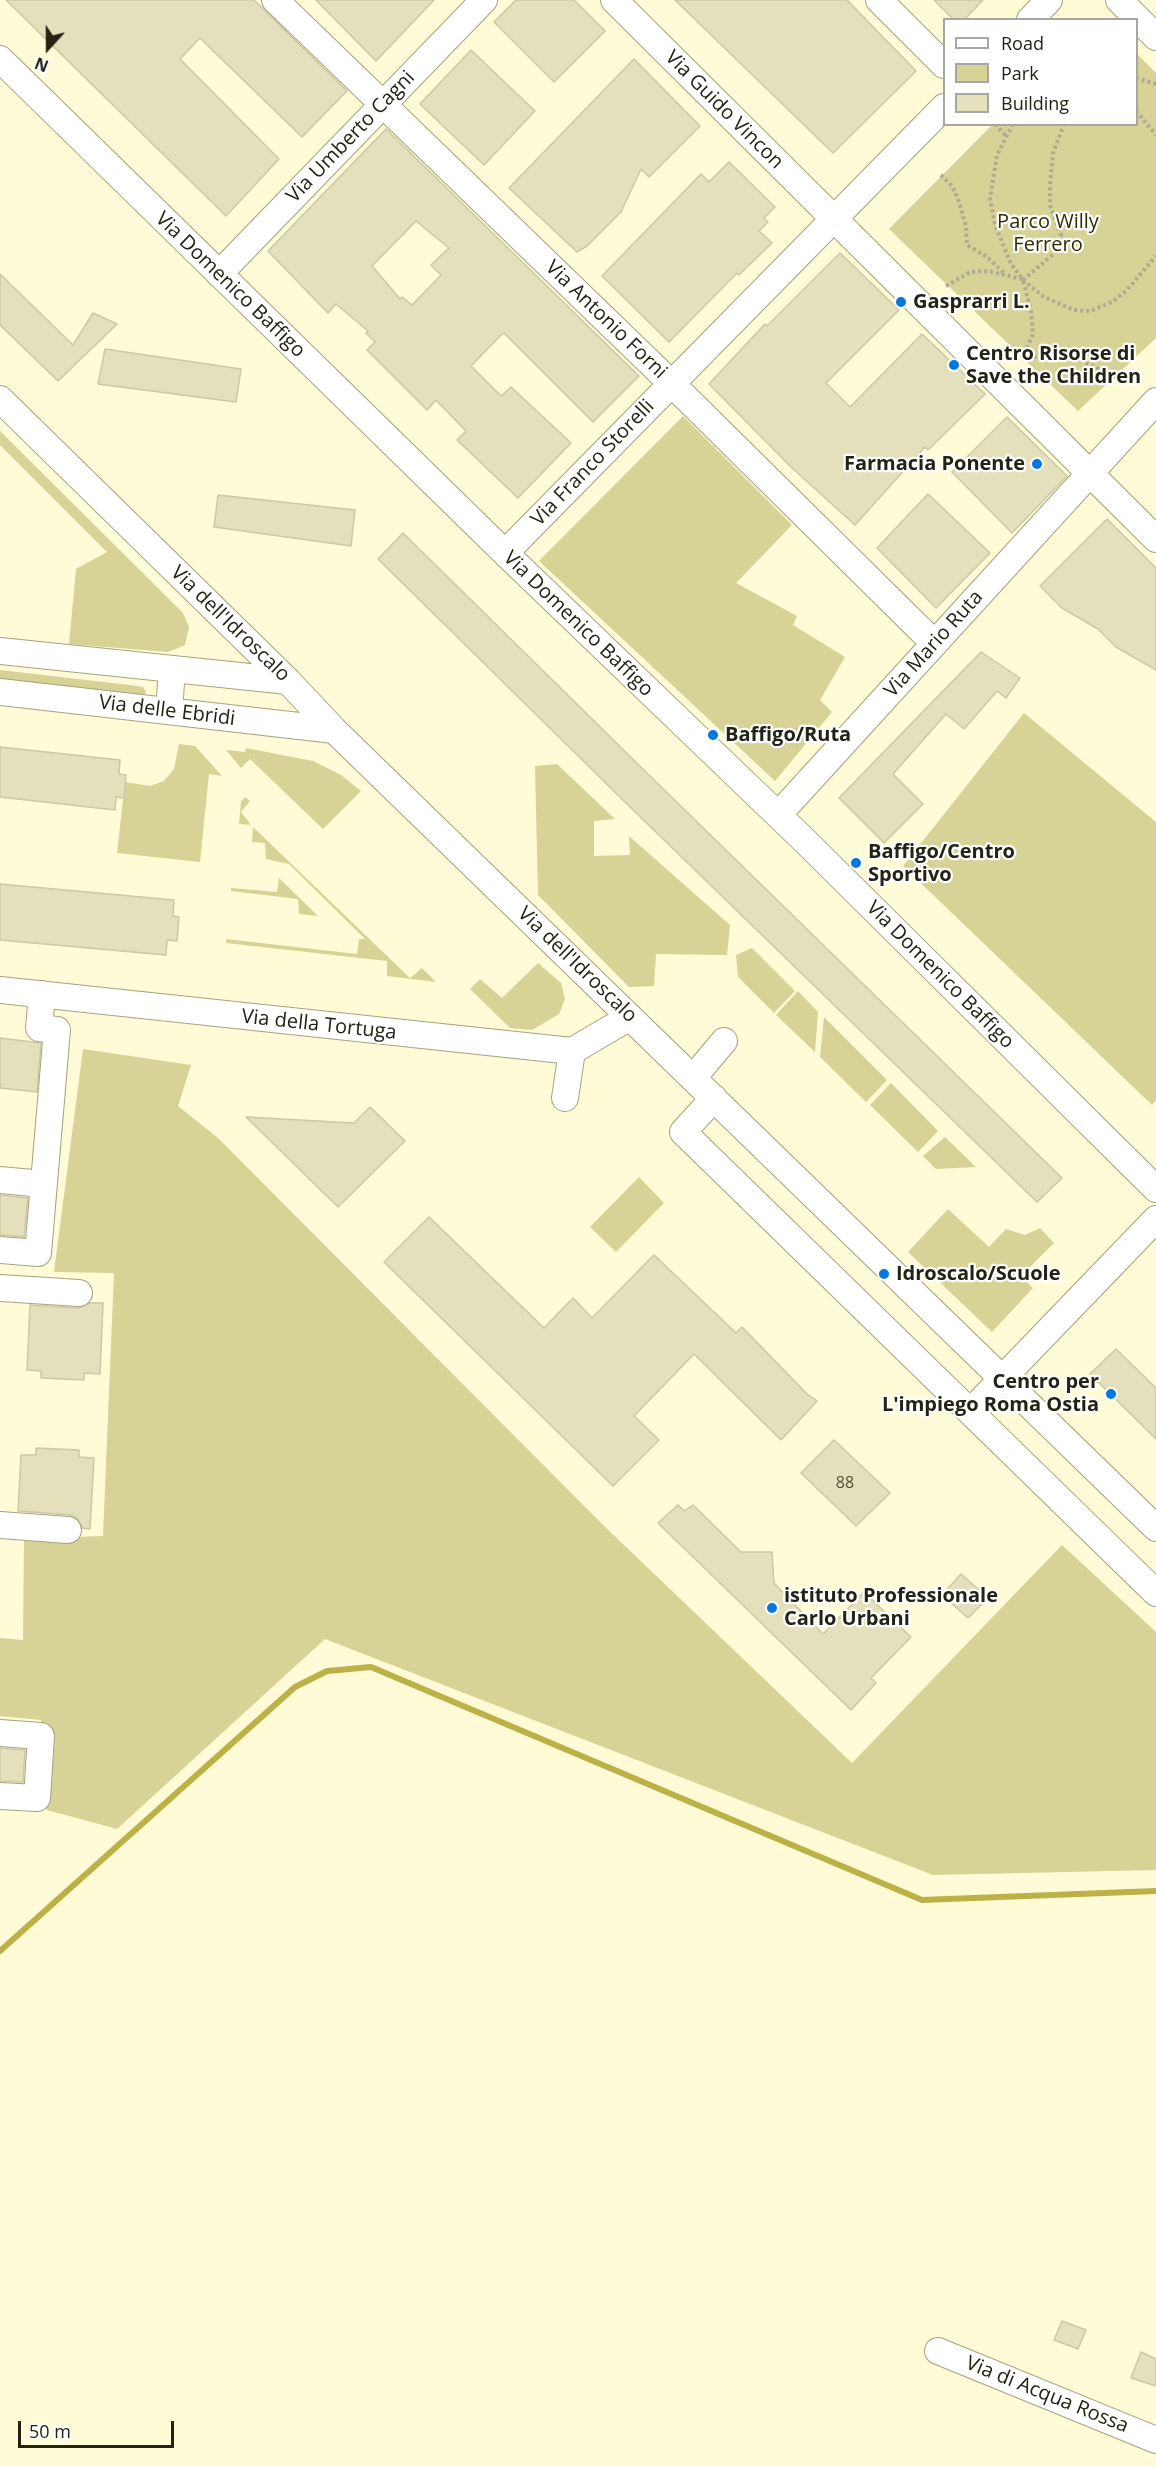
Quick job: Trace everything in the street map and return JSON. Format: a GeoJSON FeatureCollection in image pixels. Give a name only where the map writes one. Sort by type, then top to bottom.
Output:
{"type":"FeatureCollection","features":[{"type":"Feature","properties":{"kind":"street","name":"Via Antonio Forni"},"geometry":{"type":"LineString","coordinates":[[275,0],[671,383],[934,643]]}},
{"type":"Feature","properties":{"kind":"street","name":"Via Umberto Cagni"},"geometry":{"type":"LineString","coordinates":[[219,274],[484,0]]}},
{"type":"Feature","properties":{"kind":"street","name":"Via Guido Vincon"},"geometry":{"type":"LineString","coordinates":[[614,0],[1156,539]]}},
{"type":"Feature","properties":{"kind":"street"},"geometry":{"type":"LineString","coordinates":[[879,0],[943,62]]}},
{"type":"Feature","properties":{"kind":"street"},"geometry":{"type":"LineString","coordinates":[[1032,18],[1049,0]]}},
{"type":"Feature","properties":{"kind":"street"},"geometry":{"type":"LineString","coordinates":[[1119,0],[1137,18]]}},
{"type":"Feature","properties":{"kind":"street"},"geometry":{"type":"LineString","coordinates":[[1138,19],[1156,37]]}},
{"type":"Feature","properties":{"kind":"street","name":"Via Domenico Baffigo"},"geometry":{"type":"LineString","coordinates":[[0,59],[505,553],[778,816],[1156,1189]]}},
{"type":"Feature","properties":{"kind":"street","name":"Via Franco Storelli"},"geometry":{"type":"LineString","coordinates":[[505,553],[943,109]]}},
{"type":"Feature","properties":{"kind":"street","name":"Via dell'Idroscalo"},"geometry":{"type":"LineString","coordinates":[[0,399],[288,681],[334,730],[1156,1528]]}},
{"type":"Feature","properties":{"kind":"street","name":"Via Mario Ruta"},"geometry":{"type":"LineString","coordinates":[[778,816],[1156,401]]}},
{"type":"Feature","properties":{"kind":"street","name":"Via delle Ebridi"},"geometry":{"type":"LineString","coordinates":[[0,651],[288,681]]}},
{"type":"Feature","properties":{"kind":"street"},"geometry":{"type":"LineString","coordinates":[[169,711],[172,669]]}},
{"type":"Feature","properties":{"kind":"street","name":"Via delle Ebridi"},"geometry":{"type":"LineString","coordinates":[[0,692],[334,730]]}},
{"type":"Feature","properties":{"kind":"street","name":"Via della Tortuga"},"geometry":{"type":"LineString","coordinates":[[0,990],[572,1051]]}},
{"type":"Feature","properties":{"kind":"street"},"geometry":{"type":"LineString","coordinates":[[0,1250],[38,1253],[57,1030],[39,1028],[42,994]]}},
{"type":"Feature","properties":{"kind":"street"},"geometry":{"type":"LineString","coordinates":[[565,1098],[572,1051],[630,1017]]}},
{"type":"Feature","properties":{"kind":"street"},"geometry":{"type":"LineString","coordinates":[[693,1078],[724,1041]]}},
{"type":"Feature","properties":{"kind":"street"},"geometry":{"type":"LineString","coordinates":[[714,1098],[683,1132],[1156,1593]]}},
{"type":"Feature","properties":{"kind":"street"},"geometry":{"type":"LineString","coordinates":[[0,1180],[43,1184]]}},
{"type":"Feature","properties":{"kind":"street"},"geometry":{"type":"LineString","coordinates":[[970,1412],[1001,1377],[1156,1219]]}},
{"type":"Feature","properties":{"kind":"street"},"geometry":{"type":"LineString","coordinates":[[0,1288],[79,1293]]}},
{"type":"Feature","properties":{"kind":"street"},"geometry":{"type":"LineString","coordinates":[[0,1525],[69,1530]]}},
{"type":"Feature","properties":{"kind":"street"},"geometry":{"type":"LineString","coordinates":[[0,1733],[41,1736],[36,1798],[0,1796]]}},
{"type":"Feature","properties":{"kind":"street","name":"Via di Acqua Rossa"},"geometry":{"type":"LineString","coordinates":[[938,2350],[1156,2440]]}},
{"type":"Feature","properties":{"kind":"path"},"geometry":{"type":"LineString","coordinates":[[1138,78],[1156,84]]}},
{"type":"Feature","properties":{"kind":"path"},"geometry":{"type":"LineString","coordinates":[[1138,112],[1156,135]]}},
{"type":"Feature","properties":{"kind":"path"},"geometry":{"type":"LineString","coordinates":[[997,126],[1006,136]]}},
{"type":"Feature","properties":{"kind":"path"},"geometry":{"type":"LineString","coordinates":[[1012,126],[997,155],[990,198],[995,225],[1011,264],[1023,280],[1044,297],[1074,310],[1090,311],[1112,302],[1126,291],[1156,256]]}},
{"type":"Feature","properties":{"kind":"path"},"geometry":{"type":"LineString","coordinates":[[1023,280],[1057,251],[1061,235],[1050,205],[1050,186],[1053,153],[1063,126]]}},
{"type":"Feature","properties":{"kind":"path"},"geometry":{"type":"LineString","coordinates":[[941,175],[952,186],[958,199],[966,226],[967,245],[987,257],[1004,273]]}},
{"type":"Feature","properties":{"kind":"path"},"geometry":{"type":"LineString","coordinates":[[946,286],[970,272],[1004,273],[1023,280]]}},
{"type":"Feature","properties":{"kind":"path"},"geometry":{"type":"LineString","coordinates":[[1023,280],[1031,311],[1033,334],[1022,359],[1057,352],[1071,356],[1116,378]]}},
{"type":"Feature","properties":{"kind":"green space","name":"Parco Willy Ferrero"},"geometry":{"type":"Polygon","coordinates":[[[1138,55],[1156,73],[1156,338],[1078,411],[889,229],[991,126],[1138,126],[1138,55]]]}},
{"type":"Feature","properties":{"kind":"green space"},"geometry":{"type":"Polygon","coordinates":[[[683,416],[792,525],[736,583],[797,616],[793,625],[845,657],[820,700],[832,712],[775,781],[539,561],[683,416]]]}},
{"type":"Feature","properties":{"kind":"green space"},"geometry":{"type":"Polygon","coordinates":[[[0,431],[183,613],[189,627],[185,645],[168,652],[69,644],[76,569],[107,552],[0,445],[0,431]]]}},
{"type":"Feature","properties":{"kind":"green space"},"geometry":{"type":"Polygon","coordinates":[[[0,670],[138,686],[143,687],[146,692],[144,696],[0,682],[0,670]]]}},
{"type":"Feature","properties":{"kind":"green space"},"geometry":{"type":"Polygon","coordinates":[[[1024,713],[1156,822],[1156,1100],[1152,1105],[903,866],[1024,713]]]}},
{"type":"Feature","properties":{"kind":"green space"},"geometry":{"type":"Polygon","coordinates":[[[179,744],[195,746],[222,776],[209,774],[200,862],[117,853],[125,782],[150,786],[164,781],[174,769],[179,744]]]}},
{"type":"Feature","properties":{"kind":"green space"},"geometry":{"type":"Polygon","coordinates":[[[246,748],[313,761],[341,775],[361,791],[323,829],[250,759],[241,768],[226,750],[245,752],[246,748]]]}},
{"type":"Feature","properties":{"kind":"green space"},"geometry":{"type":"Polygon","coordinates":[[[557,764],[615,819],[594,821],[594,856],[630,855],[629,836],[730,925],[727,955],[656,954],[654,986],[629,987],[538,895],[535,766],[557,764]]]}},
{"type":"Feature","properties":{"kind":"green space"},"geometry":{"type":"Polygon","coordinates":[[[245,797],[250,801],[241,812],[251,825],[239,824],[241,802],[245,797]]]}},
{"type":"Feature","properties":{"kind":"green space"},"geometry":{"type":"Polygon","coordinates":[[[253,827],[410,978],[422,968],[436,982],[387,976],[387,961],[226,943],[226,939],[357,954],[359,939],[365,939],[289,864],[266,859],[265,843],[252,842],[253,827]]]}},
{"type":"Feature","properties":{"kind":"green space"},"geometry":{"type":"Polygon","coordinates":[[[279,878],[318,916],[299,914],[298,899],[231,891],[231,888],[277,892],[279,878]]]}},
{"type":"Feature","properties":{"kind":"green space"},"geometry":{"type":"Polygon","coordinates":[[[752,948],[795,991],[774,1013],[738,977],[736,955],[752,948]]]}},
{"type":"Feature","properties":{"kind":"green space"},"geometry":{"type":"Polygon","coordinates":[[[538,963],[561,983],[565,999],[559,1014],[532,1030],[510,1028],[470,989],[480,979],[502,998],[538,963]]]}},
{"type":"Feature","properties":{"kind":"green space"},"geometry":{"type":"Polygon","coordinates":[[[798,991],[818,1012],[815,1052],[776,1015],[798,991]]]}},
{"type":"Feature","properties":{"kind":"green space"},"geometry":{"type":"Polygon","coordinates":[[[824,1017],[887,1080],[866,1102],[820,1057],[824,1017]]]}},
{"type":"Feature","properties":{"kind":"green space"},"geometry":{"type":"Polygon","coordinates":[[[83,1049],[191,1065],[178,1106],[218,1138],[602,1524],[852,1763],[1062,1545],[1156,1632],[1156,1870],[933,1875],[325,1639],[117,1829],[47,1810],[41,1720],[0,1716],[0,1638],[23,1640],[24,1539],[103,1536],[114,1273],[54,1272],[83,1049]]]}},
{"type":"Feature","properties":{"kind":"green space"},"geometry":{"type":"Polygon","coordinates":[[[891,1083],[938,1131],[918,1152],[870,1105],[891,1083]]]}},
{"type":"Feature","properties":{"kind":"green space"},"geometry":{"type":"Polygon","coordinates":[[[945,1137],[976,1167],[936,1169],[923,1156],[945,1137]]]}},
{"type":"Feature","properties":{"kind":"green space"},"geometry":{"type":"Polygon","coordinates":[[[639,1177],[664,1203],[616,1252],[590,1227],[639,1177]]]}},
{"type":"Feature","properties":{"kind":"green space"},"geometry":{"type":"Polygon","coordinates":[[[948,1209],[989,1247],[1006,1229],[1025,1235],[1040,1228],[1054,1243],[1021,1276],[1033,1288],[992,1332],[908,1252],[948,1209]]]}},
{"type":"Feature","properties":{"kind":"building"},"geometry":{"type":"Polygon","coordinates":[[[6,0],[254,0],[347,91],[302,137],[200,38],[180,59],[279,159],[226,216],[6,0]]]}},
{"type":"Feature","properties":{"kind":"building"},"geometry":{"type":"Polygon","coordinates":[[[316,0],[434,0],[376,61],[316,0]]]}},
{"type":"Feature","properties":{"kind":"building"},"geometry":{"type":"Polygon","coordinates":[[[516,0],[574,0],[605,31],[554,82],[494,22],[516,0]]]}},
{"type":"Feature","properties":{"kind":"building"},"geometry":{"type":"Polygon","coordinates":[[[675,0],[847,0],[916,71],[833,153],[675,0]]]}},
{"type":"Feature","properties":{"kind":"building"},"geometry":{"type":"Polygon","coordinates":[[[934,0],[983,0],[966,18],[952,18],[934,0]]]}},
{"type":"Feature","properties":{"kind":"building"},"geometry":{"type":"Polygon","coordinates":[[[471,50],[535,111],[484,165],[420,104],[471,50]]]}},
{"type":"Feature","properties":{"kind":"building"},"geometry":{"type":"Polygon","coordinates":[[[634,59],[700,126],[649,177],[641,169],[621,212],[587,246],[577,252],[509,188],[634,59]]]}},
{"type":"Feature","properties":{"kind":"building"},"geometry":{"type":"Polygon","coordinates":[[[386,129],[639,376],[593,422],[504,333],[501,335],[471,366],[501,396],[511,387],[571,443],[518,498],[457,440],[466,431],[436,400],[427,410],[367,350],[375,342],[366,333],[368,331],[336,304],[328,313],[268,251],[386,129]],[[416,221],[372,266],[400,299],[402,297],[412,305],[441,275],[431,265],[449,248],[416,221]]]}},
{"type":"Feature","properties":{"kind":"building"},"geometry":{"type":"Polygon","coordinates":[[[729,162],[775,207],[764,218],[768,222],[759,231],[772,243],[739,275],[737,273],[669,342],[602,276],[701,174],[709,182],[729,162]]]}},
{"type":"Feature","properties":{"kind":"building"},"geometry":{"type":"Polygon","coordinates":[[[840,253],[899,310],[826,383],[850,407],[922,334],[985,394],[928,450],[925,447],[855,525],[791,467],[709,384],[765,324],[767,326],[840,253]]]}},
{"type":"Feature","properties":{"kind":"building"},"geometry":{"type":"Polygon","coordinates":[[[0,274],[73,345],[93,313],[117,324],[58,381],[0,325],[0,274]]]}},
{"type":"Feature","properties":{"kind":"building"},"geometry":{"type":"Polygon","coordinates":[[[105,349],[241,369],[236,402],[98,384],[105,349]]]}},
{"type":"Feature","properties":{"kind":"building"},"geometry":{"type":"Polygon","coordinates":[[[1007,417],[1067,476],[1012,533],[952,472],[1007,417]]]}},
{"type":"Feature","properties":{"kind":"building"},"geometry":{"type":"Polygon","coordinates":[[[928,494],[990,553],[936,608],[877,548],[928,494]]]}},
{"type":"Feature","properties":{"kind":"building"},"geometry":{"type":"Polygon","coordinates":[[[218,495],[355,510],[351,546],[214,527],[218,495]]]}},
{"type":"Feature","properties":{"kind":"building"},"geometry":{"type":"Polygon","coordinates":[[[1107,519],[1156,568],[1156,670],[1116,647],[1098,629],[1062,608],[1040,586],[1107,519]]]}},
{"type":"Feature","properties":{"kind":"building"},"geometry":{"type":"Polygon","coordinates":[[[403,533],[1062,1178],[1037,1202],[627,804],[378,559],[403,533]]]}},
{"type":"Feature","properties":{"kind":"building"},"geometry":{"type":"Polygon","coordinates":[[[981,652],[1020,678],[1006,698],[997,691],[964,729],[946,714],[893,774],[923,804],[884,843],[839,798],[981,652]]]}},
{"type":"Feature","properties":{"kind":"building"},"geometry":{"type":"Polygon","coordinates":[[[0,747],[120,760],[119,774],[126,775],[124,798],[116,797],[115,810],[0,797],[0,747]]]}},
{"type":"Feature","properties":{"kind":"building"},"geometry":{"type":"Polygon","coordinates":[[[0,884],[174,900],[173,916],[179,917],[177,941],[167,940],[166,955],[0,940],[0,884]]]}},
{"type":"Feature","properties":{"kind":"building"},"geometry":{"type":"Polygon","coordinates":[[[0,1038],[41,1043],[37,1092],[0,1088],[0,1038]]]}},
{"type":"Feature","properties":{"kind":"building"},"geometry":{"type":"Polygon","coordinates":[[[370,1107],[405,1141],[338,1207],[246,1117],[354,1123],[370,1107]]]}},
{"type":"Feature","properties":{"kind":"building"},"geometry":{"type":"Polygon","coordinates":[[[0,1195],[28,1198],[24,1237],[0,1235],[0,1195]]]}},
{"type":"Feature","properties":{"kind":"building"},"geometry":{"type":"Polygon","coordinates":[[[429,1217],[544,1328],[573,1298],[592,1318],[654,1255],[736,1333],[742,1327],[807,1394],[817,1401],[781,1440],[694,1354],[634,1416],[659,1440],[613,1486],[384,1262],[429,1217]]]}},
{"type":"Feature","properties":{"kind":"building"},"geometry":{"type":"Polygon","coordinates":[[[90,1303],[103,1303],[100,1374],[84,1373],[84,1380],[41,1378],[41,1371],[27,1370],[30,1305],[78,1308],[90,1303]]]}},
{"type":"Feature","properties":{"kind":"building"},"geometry":{"type":"Polygon","coordinates":[[[1116,1349],[1156,1388],[1156,1439],[1090,1374],[1116,1349]]]}},
{"type":"Feature","properties":{"kind":"building","name":"istituto Professionale Carlo Urbani"},"geometry":{"type":"Polygon","coordinates":[[[834,1440],[890,1493],[856,1526],[801,1473],[834,1440]]]}},
{"type":"Feature","properties":{"kind":"building"},"geometry":{"type":"Polygon","coordinates":[[[36,1448],[79,1450],[79,1457],[94,1458],[90,1529],[82,1528],[77,1518],[70,1515],[18,1511],[21,1455],[36,1455],[36,1448]]]}},
{"type":"Feature","properties":{"kind":"building","name":"istituto Professionale Carlo Urbani"},"geometry":{"type":"Polygon","coordinates":[[[678,1505],[684,1511],[693,1505],[741,1552],[772,1552],[774,1583],[823,1634],[864,1592],[911,1637],[871,1678],[876,1683],[851,1710],[658,1523],[678,1505]]]}},
{"type":"Feature","properties":{"kind":"building","name":"istituto Professionale Carlo Urbani"},"geometry":{"type":"Polygon","coordinates":[[[961,1574],[988,1598],[968,1618],[942,1595],[961,1574]]]}},
{"type":"Feature","properties":{"kind":"building"},"geometry":{"type":"Polygon","coordinates":[[[0,1748],[25,1750],[23,1782],[0,1781],[0,1748]]]}},
{"type":"Feature","properties":{"kind":"building"},"geometry":{"type":"Polygon","coordinates":[[[1062,2321],[1086,2330],[1078,2349],[1054,2340],[1062,2321]]]}},
{"type":"Feature","properties":{"kind":"building"},"geometry":{"type":"Polygon","coordinates":[[[1141,2352],[1156,2359],[1156,2386],[1131,2378],[1141,2352]]]}},
{"type":"Feature","properties":{"kind":"waterway"},"geometry":{"type":"LineString","coordinates":[[0,1951],[295,1687],[327,1671],[371,1667],[922,1900],[1156,1891]]}},
{"type":"Feature","properties":{"kind":"place","name":"Gasprarri L."},"geometry":{"type":"Point","coordinates":[901,302]}},
{"type":"Feature","properties":{"kind":"place","name":"Centro Risorse di Save the Children"},"geometry":{"type":"Point","coordinates":[954,365]}},
{"type":"Feature","properties":{"kind":"place","name":"Farmacia Ponente"},"geometry":{"type":"Point","coordinates":[1037,464]}},
{"type":"Feature","properties":{"kind":"place","name":"Baffigo/Ruta"},"geometry":{"type":"Point","coordinates":[713,735]}},
{"type":"Feature","properties":{"kind":"place","name":"Baffigo/Centro Sportivo"},"geometry":{"type":"Point","coordinates":[856,863]}},
{"type":"Feature","properties":{"kind":"place","name":"Idroscalo/Scuole"},"geometry":{"type":"Point","coordinates":[884,1274]}},
{"type":"Feature","properties":{"kind":"place","name":"Centro per L'impiego Roma Ostia"},"geometry":{"type":"Point","coordinates":[1111,1394]}},
{"type":"Feature","properties":{"kind":"place","name":"istituto Professionale Carlo Urbani"},"geometry":{"type":"Point","coordinates":[772,1608]}}]}
